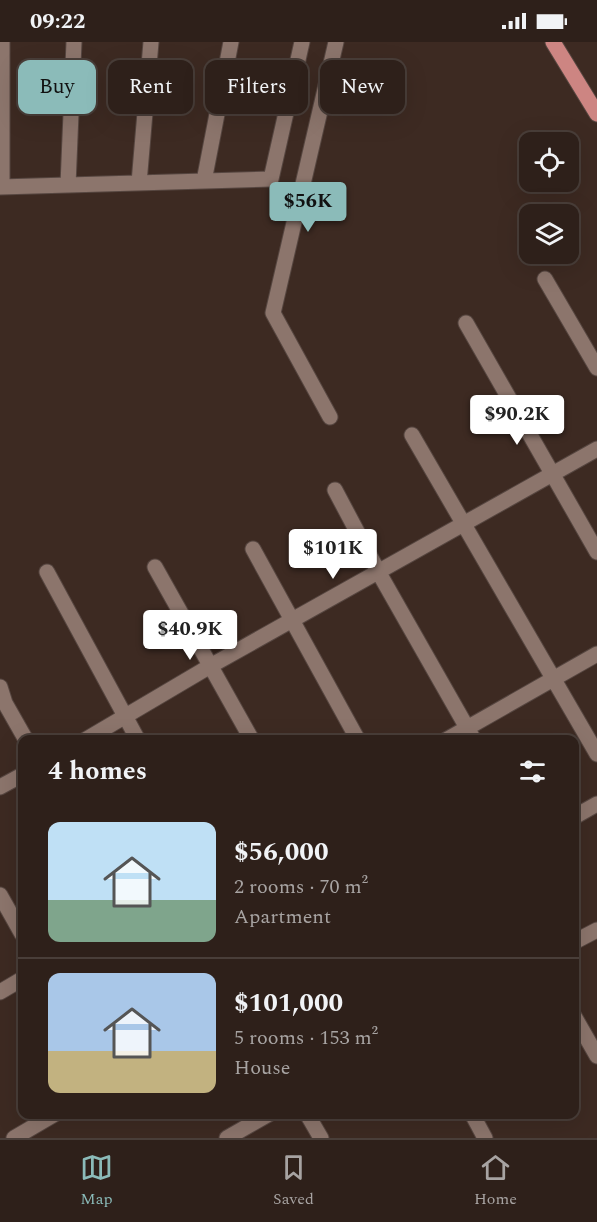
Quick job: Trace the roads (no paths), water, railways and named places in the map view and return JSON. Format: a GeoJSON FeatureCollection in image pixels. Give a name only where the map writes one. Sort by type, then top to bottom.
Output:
{"type":"FeatureCollection","features":[{"type":"Feature","properties":{"kind":"main road"},"geometry":{"type":"LineString","coordinates":[[553,42],[597,114]]}},
{"type":"Feature","properties":{"kind":"street"},"geometry":{"type":"LineString","coordinates":[[2,42],[1,187],[271,178],[302,42]]}},
{"type":"Feature","properties":{"kind":"street"},"geometry":{"type":"LineString","coordinates":[[68,185],[74,42]]}},
{"type":"Feature","properties":{"kind":"street"},"geometry":{"type":"LineString","coordinates":[[139,183],[152,42]]}},
{"type":"Feature","properties":{"kind":"street"},"geometry":{"type":"LineString","coordinates":[[204,181],[231,42]]}},
{"type":"Feature","properties":{"kind":"street"},"geometry":{"type":"LineString","coordinates":[[330,417],[273,313],[336,42]]}},
{"type":"Feature","properties":{"kind":"street"},"geometry":{"type":"LineString","coordinates":[[545,279],[597,368]]}},
{"type":"Feature","properties":{"kind":"street"},"geometry":{"type":"LineString","coordinates":[[466,323],[597,552]]}},
{"type":"Feature","properties":{"kind":"street"},"geometry":{"type":"LineString","coordinates":[[412,435],[597,754]]}},
{"type":"Feature","properties":{"kind":"street"},"geometry":{"type":"LineString","coordinates":[[94,735],[212,665],[597,449]]}},
{"type":"Feature","properties":{"kind":"street"},"geometry":{"type":"LineString","coordinates":[[335,490],[470,734],[597,654]]}},
{"type":"Feature","properties":{"kind":"street"},"geometry":{"type":"LineString","coordinates":[[253,549],[355,735]]}},
{"type":"Feature","properties":{"kind":"street"},"geometry":{"type":"LineString","coordinates":[[155,567],[249,735]]}},
{"type":"Feature","properties":{"kind":"street"},"geometry":{"type":"LineString","coordinates":[[47,572],[135,735]]}},
{"type":"Feature","properties":{"kind":"street"},"geometry":{"type":"LineString","coordinates":[[0,687],[5,702],[23,735]]}},
{"type":"Feature","properties":{"kind":"street"},"geometry":{"type":"LineString","coordinates":[[0,787],[18,777]]}},
{"type":"Feature","properties":{"kind":"street"},"geometry":{"type":"LineString","coordinates":[[579,814],[597,804]]}},
{"type":"Feature","properties":{"kind":"street"},"geometry":{"type":"LineString","coordinates":[[0,895],[18,927]]}},
{"type":"Feature","properties":{"kind":"street"},"geometry":{"type":"LineString","coordinates":[[579,939],[597,930]]}},
{"type":"Feature","properties":{"kind":"street"},"geometry":{"type":"LineString","coordinates":[[0,992],[18,981]]}},
{"type":"Feature","properties":{"kind":"street"},"geometry":{"type":"LineString","coordinates":[[579,1025],[597,1056]]}},
{"type":"Feature","properties":{"kind":"street"},"geometry":{"type":"LineString","coordinates":[[14,1138],[46,1119]]}},
{"type":"Feature","properties":{"kind":"street"},"geometry":{"type":"LineString","coordinates":[[227,1138],[260,1119]]}},
{"type":"Feature","properties":{"kind":"street"},"geometry":{"type":"LineString","coordinates":[[310,1119],[321,1138]]}},
{"type":"Feature","properties":{"kind":"street"},"geometry":{"type":"LineString","coordinates":[[475,1119],[485,1138]]}}]}
